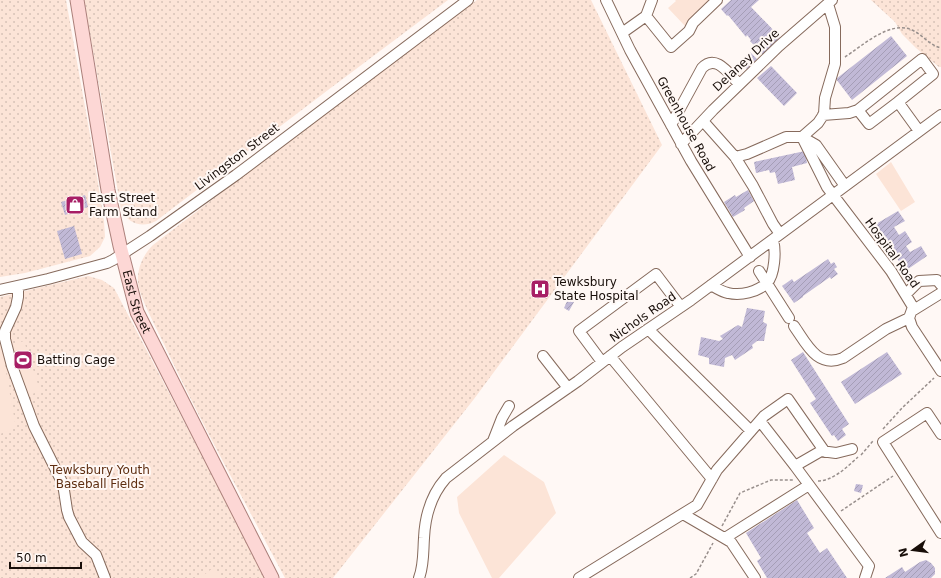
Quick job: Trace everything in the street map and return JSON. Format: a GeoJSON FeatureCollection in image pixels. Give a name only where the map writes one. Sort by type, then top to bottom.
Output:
{"type":"FeatureCollection","features":[{"type":"Feature","properties":{"kind":"main road","name":"East Street"},"geometry":{"type":"LineString","coordinates":[[77,0],[104,168],[122,254],[137,312],[272,578]]}},
{"type":"Feature","properties":{"kind":"street","name":"Livingston Street"},"geometry":{"type":"LineString","coordinates":[[0,290],[107,263],[122,254],[230,179],[468,0]]}},
{"type":"Feature","properties":{"kind":"street","name":"Greenhouse Road"},"geometry":{"type":"LineString","coordinates":[[606,0],[630,50],[681,144],[715,202],[750,257]]}},
{"type":"Feature","properties":{"kind":"street"},"geometry":{"type":"LineString","coordinates":[[622,33],[646,16],[652,0]]}},
{"type":"Feature","properties":{"kind":"street"},"geometry":{"type":"LineString","coordinates":[[646,16],[671,47],[689,31],[693,23],[718,0]]}},
{"type":"Feature","properties":{"kind":"street"},"geometry":{"type":"LineString","coordinates":[[802,137],[818,123],[823,115],[825,98],[835,64],[835,27],[830,2]]}},
{"type":"Feature","properties":{"kind":"street","name":"Delaney Drive"},"geometry":{"type":"LineString","coordinates":[[681,144],[739,84],[779,46],[830,2]]}},
{"type":"Feature","properties":{"kind":"street"},"geometry":{"type":"LineString","coordinates":[[823,115],[849,113],[858,110],[922,59],[933,74],[869,124],[858,110]]}},
{"type":"Feature","properties":{"kind":"street"},"geometry":{"type":"LineString","coordinates":[[671,125],[702,68],[707,63],[713,62],[719,64],[739,84]]}},
{"type":"Feature","properties":{"kind":"street"},"geometry":{"type":"LineString","coordinates":[[898,102],[919,131]]}},
{"type":"Feature","properties":{"kind":"street","name":"Nichols Road"},"geometry":{"type":"LineString","coordinates":[[421,576],[424,538],[430,503],[437,488],[446,478],[606,359],[750,257],[941,115]]}},
{"type":"Feature","properties":{"kind":"street"},"geometry":{"type":"LineString","coordinates":[[703,120],[735,157],[773,224],[777,237],[774,247],[773,265],[769,279],[766,283],[751,293],[741,294],[729,294],[711,285]]}},
{"type":"Feature","properties":{"kind":"street"},"geometry":{"type":"LineString","coordinates":[[735,157],[747,154],[786,137],[802,137],[816,145],[845,186]]}},
{"type":"Feature","properties":{"kind":"street","name":"Hospital Road"},"geometry":{"type":"LineString","coordinates":[[802,137],[826,187],[891,271],[906,294],[913,307],[911,315],[912,327],[941,371]]}},
{"type":"Feature","properties":{"kind":"street"},"geometry":{"type":"LineString","coordinates":[[759,271],[812,352],[821,359],[836,361],[911,315],[941,293]]}},
{"type":"Feature","properties":{"kind":"street"},"geometry":{"type":"LineString","coordinates":[[681,307],[656,274],[579,331],[606,359],[712,479]]}},
{"type":"Feature","properties":{"kind":"street"},"geometry":{"type":"LineString","coordinates":[[906,294],[919,281],[937,280],[941,285]]}},
{"type":"Feature","properties":{"kind":"street"},"geometry":{"type":"LineString","coordinates":[[18,286],[16,307],[5,330],[5,339],[12,366],[34,426],[63,484],[69,517],[82,542],[96,555],[105,578]]}},
{"type":"Feature","properties":{"kind":"street"},"geometry":{"type":"LineString","coordinates":[[648,329],[751,431]]}},
{"type":"Feature","properties":{"kind":"street"},"geometry":{"type":"LineString","coordinates":[[543,356],[568,388]]}},
{"type":"Feature","properties":{"kind":"street"},"geometry":{"type":"LineString","coordinates":[[579,578],[697,505],[717,470],[764,416],[788,399],[825,452]]}},
{"type":"Feature","properties":{"kind":"street"},"geometry":{"type":"LineString","coordinates":[[493,442],[502,418],[509,406]]}},
{"type":"Feature","properties":{"kind":"street"},"geometry":{"type":"LineString","coordinates":[[941,434],[927,412],[883,442],[941,532]]}},
{"type":"Feature","properties":{"kind":"street"},"geometry":{"type":"LineString","coordinates":[[760,421],[869,566],[865,578]]}},
{"type":"Feature","properties":{"kind":"street"},"geometry":{"type":"LineString","coordinates":[[795,466],[821,451],[836,453],[852,449]]}},
{"type":"Feature","properties":{"kind":"street"},"geometry":{"type":"LineString","coordinates":[[725,538],[809,485]]}},
{"type":"Feature","properties":{"kind":"street"},"geometry":{"type":"LineString","coordinates":[[683,514],[731,542],[755,578]]}},
{"type":"Feature","properties":{"kind":"path"},"geometry":{"type":"LineString","coordinates":[[835,64],[875,36],[897,29],[906,28],[912,30],[934,46],[941,48]]}},
{"type":"Feature","properties":{"kind":"path"},"geometry":{"type":"LineString","coordinates":[[832,517],[901,471]]}},
{"type":"Feature","properties":{"kind":"green space"},"geometry":{"type":"Polygon","coordinates":[[[0,0],[66,0],[93,152],[104,221],[105,237],[100,247],[90,256],[25,273],[0,277],[0,0]]]}},
{"type":"Feature","properties":{"kind":"green space"},"geometry":{"type":"Polygon","coordinates":[[[84,0],[448,0],[156,221],[140,224],[127,218],[121,209],[84,0]]]}},
{"type":"Feature","properties":{"kind":"green space","name":"Tewksbury State Hospital"},"geometry":{"type":"Polygon","coordinates":[[[477,0],[591,0],[662,145],[474,399],[333,578],[285,578],[178,374],[149,314],[139,289],[138,277],[140,267],[146,253],[153,245],[338,103],[477,0]]]}},
{"type":"Feature","properties":{"kind":"green space"},"geometry":{"type":"Polygon","coordinates":[[[675,0],[712,0],[685,26],[668,8],[676,1],[675,0]]]}},
{"type":"Feature","properties":{"kind":"green space"},"geometry":{"type":"Polygon","coordinates":[[[871,0],[941,0],[941,67],[939,67],[916,48],[902,34],[895,22],[871,0]]]}},
{"type":"Feature","properties":{"kind":"green space"},"geometry":{"type":"Polygon","coordinates":[[[891,162],[915,202],[901,211],[876,174],[891,162]]]}},
{"type":"Feature","properties":{"kind":"green space","name":"Tewksbury Youth Baseball Fields"},"geometry":{"type":"Polygon","coordinates":[[[88,276],[102,280],[114,288],[266,578],[0,578],[0,297],[88,276]]]}},
{"type":"Feature","properties":{"kind":"green space"},"geometry":{"type":"Polygon","coordinates":[[[0,338],[16,428],[0,434],[0,338]]]}},
{"type":"Feature","properties":{"kind":"green space","name":"Batting Cage"},"geometry":{"type":"Polygon","coordinates":[[[24,341],[40,391],[27,396],[11,345],[24,341]]]}},
{"type":"Feature","properties":{"kind":"green space"},"geometry":{"type":"Polygon","coordinates":[[[504,455],[544,482],[556,513],[499,578],[492,578],[459,513],[457,497],[504,455]]]}},
{"type":"Feature","properties":{"kind":"green space"},"geometry":{"type":"Polygon","coordinates":[[[213,568],[220,578],[200,578],[213,568]]]}},
{"type":"Feature","properties":{"kind":"building"},"geometry":{"type":"Polygon","coordinates":[[[731,0],[759,0],[751,7],[781,38],[763,55],[750,41],[751,40],[747,35],[746,37],[728,15],[727,16],[721,9],[731,0]]]}},
{"type":"Feature","properties":{"kind":"building"},"geometry":{"type":"Polygon","coordinates":[[[891,36],[907,56],[852,100],[836,79],[891,36]]]}},
{"type":"Feature","properties":{"kind":"building"},"geometry":{"type":"Polygon","coordinates":[[[750,52],[757,59],[747,69],[740,62],[750,52]]]}},
{"type":"Feature","properties":{"kind":"building"},"geometry":{"type":"Polygon","coordinates":[[[771,66],[797,93],[784,106],[757,78],[771,66]]]}},
{"type":"Feature","properties":{"kind":"building"},"geometry":{"type":"Polygon","coordinates":[[[805,151],[807,163],[792,167],[795,180],[778,184],[775,172],[770,173],[769,170],[756,173],[754,162],[805,151]]]}},
{"type":"Feature","properties":{"kind":"building"},"geometry":{"type":"Polygon","coordinates":[[[748,190],[754,201],[744,208],[745,210],[733,217],[724,202],[735,195],[736,197],[748,190]]]}},
{"type":"Feature","properties":{"kind":"building","name":"East Street Farm Stand"},"geometry":{"type":"Polygon","coordinates":[[[85,195],[88,207],[65,215],[61,202],[85,195]]]}},
{"type":"Feature","properties":{"kind":"building"},"geometry":{"type":"Polygon","coordinates":[[[898,211],[905,221],[894,227],[899,235],[905,231],[912,242],[906,246],[910,252],[921,246],[927,256],[908,269],[903,261],[900,263],[896,257],[894,259],[882,239],[883,238],[876,224],[898,211]]]}},
{"type":"Feature","properties":{"kind":"building"},"geometry":{"type":"Polygon","coordinates":[[[74,226],[82,254],[65,259],[57,231],[74,226]]]}},
{"type":"Feature","properties":{"kind":"building"},"geometry":{"type":"Polygon","coordinates":[[[828,259],[831,264],[834,262],[837,267],[834,269],[838,274],[831,279],[830,277],[794,303],[782,286],[792,279],[794,282],[828,259]]]}},
{"type":"Feature","properties":{"kind":"building"},"geometry":{"type":"Polygon","coordinates":[[[568,299],[574,302],[569,311],[564,308],[568,299]]]}},
{"type":"Feature","properties":{"kind":"building"},"geometry":{"type":"Polygon","coordinates":[[[747,308],[765,311],[763,322],[767,324],[764,341],[757,341],[752,345],[753,348],[735,360],[732,355],[725,358],[724,367],[709,364],[709,358],[698,355],[701,337],[719,341],[723,339],[720,336],[738,325],[742,327],[747,308]]]}},
{"type":"Feature","properties":{"kind":"building"},"geometry":{"type":"Polygon","coordinates":[[[803,352],[849,424],[842,429],[846,435],[838,441],[834,435],[832,436],[810,403],[816,399],[791,360],[803,352]]]}},
{"type":"Feature","properties":{"kind":"building"},"geometry":{"type":"Polygon","coordinates":[[[887,352],[902,374],[855,404],[841,382],[887,352]]]}},
{"type":"Feature","properties":{"kind":"building"},"geometry":{"type":"Polygon","coordinates":[[[856,484],[863,485],[861,493],[854,491],[856,484]]]}},
{"type":"Feature","properties":{"kind":"building"},"geometry":{"type":"Polygon","coordinates":[[[797,500],[814,528],[807,533],[820,553],[827,548],[847,578],[767,578],[757,561],[761,558],[746,533],[797,500]]]}},
{"type":"Feature","properties":{"kind":"building"},"geometry":{"type":"Polygon","coordinates":[[[926,560],[935,568],[935,574],[931,578],[885,578],[902,567],[905,572],[920,562],[926,560]]]}},
{"type":"Feature","properties":{"kind":"place","name":"East Street Farm Stand"},"geometry":{"type":"Point","coordinates":[75,205]}},
{"type":"Feature","properties":{"kind":"place","name":"Tewksbury State Hospital"},"geometry":{"type":"Point","coordinates":[540,289]}},
{"type":"Feature","properties":{"kind":"place","name":"Batting Cage"},"geometry":{"type":"Point","coordinates":[23,360]}}]}
